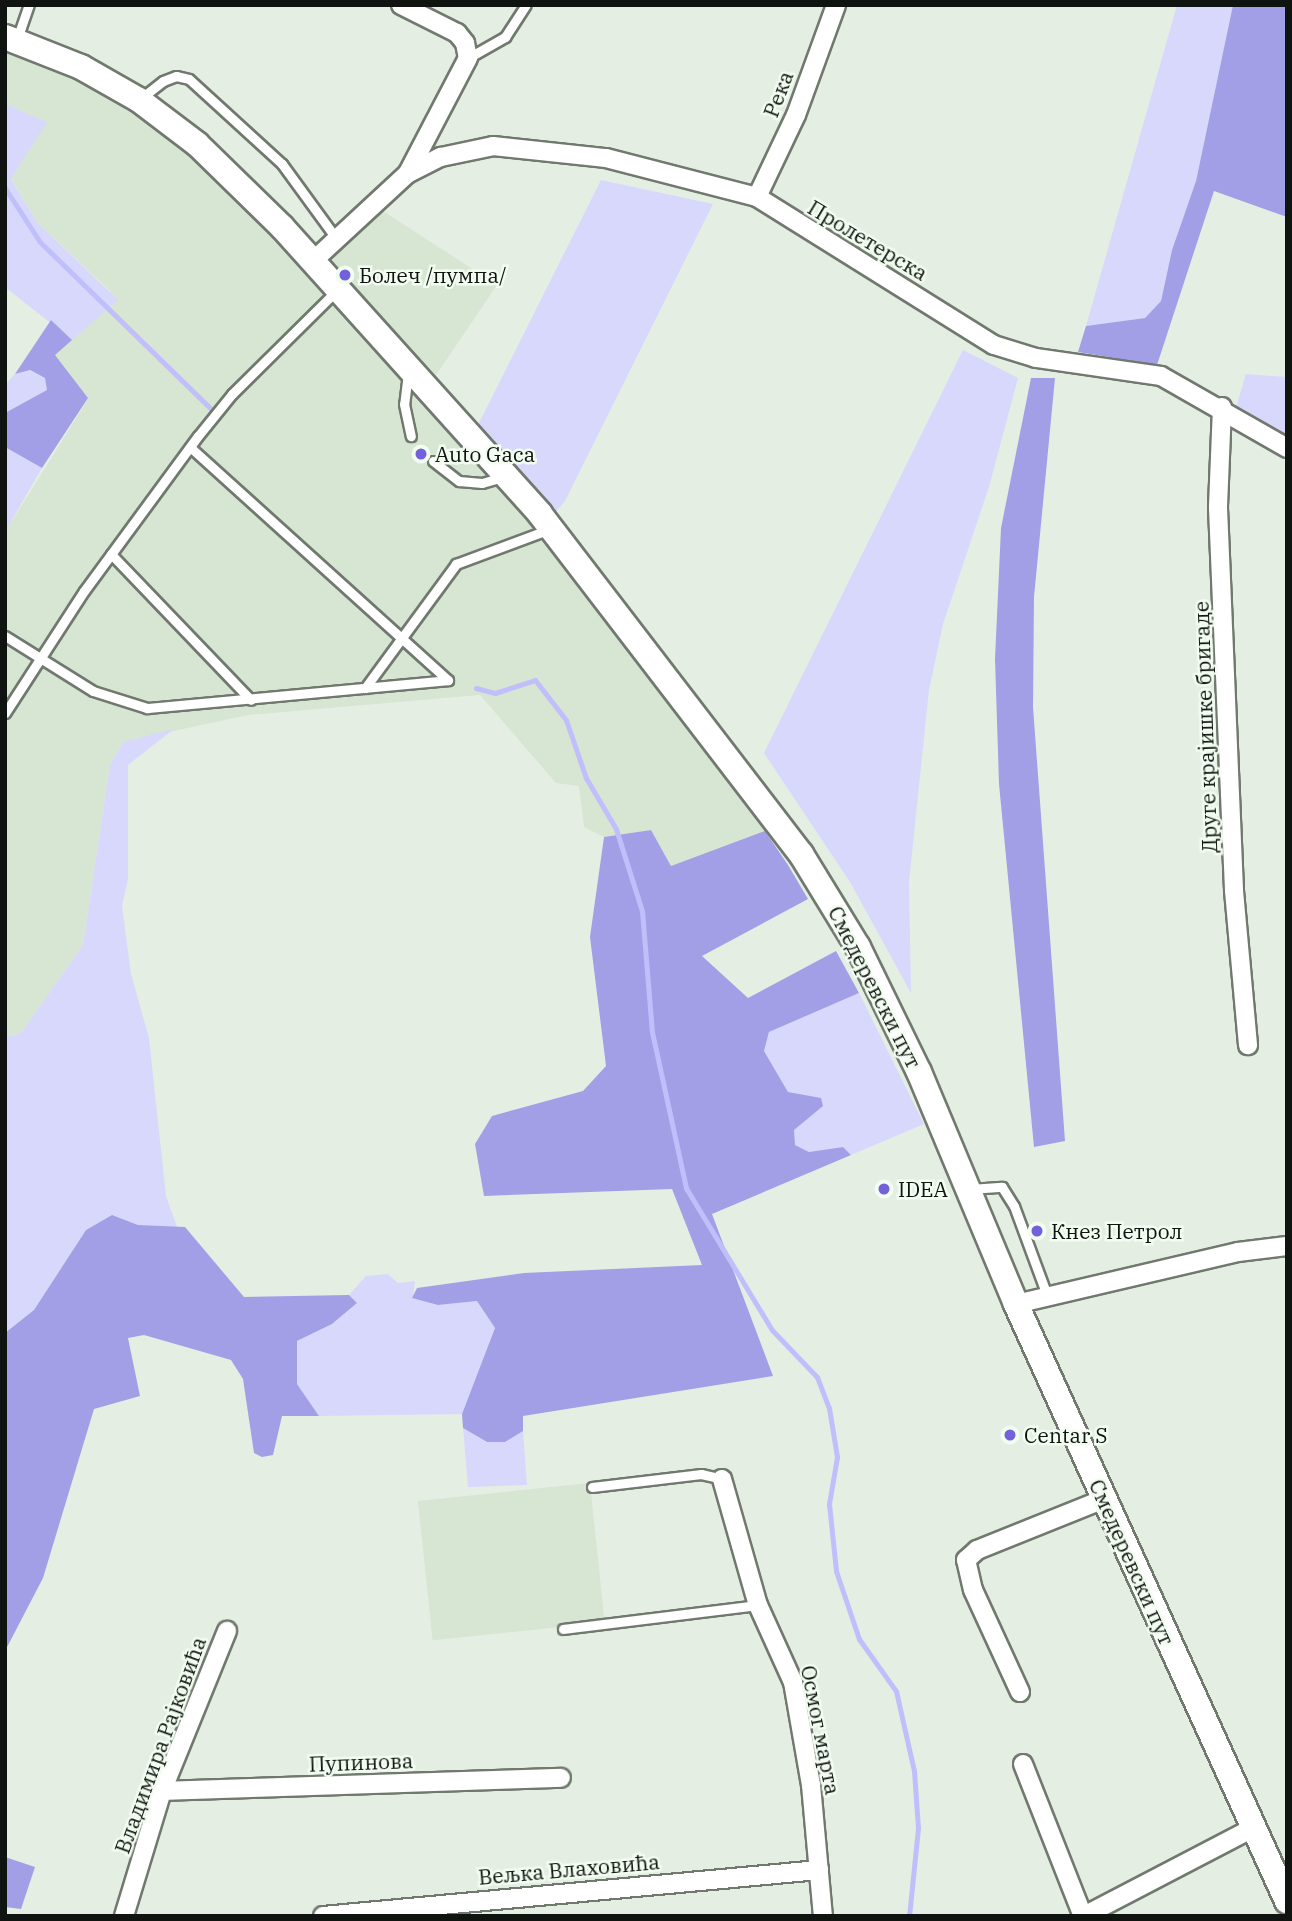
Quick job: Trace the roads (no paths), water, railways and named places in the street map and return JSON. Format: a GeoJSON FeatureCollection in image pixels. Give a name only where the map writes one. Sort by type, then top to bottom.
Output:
{"type":"FeatureCollection","features":[{"type":"Feature","properties":{"kind":"main road","name":"Смедеревски пут"},"geometry":{"type":"LineString","coordinates":[[11,39],[81,67],[139,100],[212,158],[313,261],[409,364],[551,528],[817,878],[872,975],[1016,1304],[1287,1901]]}},
{"type":"Feature","properties":{"kind":"street"},"geometry":{"type":"LineString","coordinates":[[313,261],[407,174],[468,58],[465,43],[457,33],[401,5]]}},
{"type":"Feature","properties":{"kind":"street","name":"Река"},"geometry":{"type":"LineString","coordinates":[[757,197],[796,115],[836,5]]}},
{"type":"Feature","properties":{"kind":"street","name":"Пролетерска"},"geometry":{"type":"LineString","coordinates":[[407,174],[465,149],[534,148],[606,158],[757,197],[994,345],[1036,358],[1161,376],[1222,407],[1287,448]]}},
{"type":"Feature","properties":{"kind":"street","name":"Друге крајишке бригаде"},"geometry":{"type":"LineString","coordinates":[[1222,407],[1218,508],[1234,891],[1248,1045]]}},
{"type":"Feature","properties":{"kind":"street"},"geometry":{"type":"LineString","coordinates":[[1016,1304],[1238,1252],[1287,1246]]}},
{"type":"Feature","properties":{"kind":"street","name":"Осмог марта"},"geometry":{"type":"LineString","coordinates":[[722,1479],[758,1605],[793,1682],[823,1916]]}},
{"type":"Feature","properties":{"kind":"street"},"geometry":{"type":"LineString","coordinates":[[1020,1692],[973,1590],[966,1560],[977,1550],[1104,1499]]}},
{"type":"Feature","properties":{"kind":"street","name":"Владимира Рајковића"},"geometry":{"type":"LineString","coordinates":[[124,1916],[162,1791],[227,1631]]}},
{"type":"Feature","properties":{"kind":"street"},"geometry":{"type":"LineString","coordinates":[[1023,1764],[1084,1916],[1253,1828]]}},
{"type":"Feature","properties":{"kind":"street","name":"Пупинова"},"geometry":{"type":"LineString","coordinates":[[162,1791],[561,1778]]}},
{"type":"Feature","properties":{"kind":"street","name":"Вељка Влаховића"},"geometry":{"type":"LineString","coordinates":[[323,1916],[819,1870]]}},
{"type":"Feature","properties":{"kind":"lane"},"geometry":{"type":"LineString","coordinates":[[11,39],[29,5]]}},
{"type":"Feature","properties":{"kind":"lane"},"geometry":{"type":"LineString","coordinates":[[468,58],[505,37],[526,5]]}},
{"type":"Feature","properties":{"kind":"lane"},"geometry":{"type":"LineString","coordinates":[[139,100],[163,81],[176,76],[189,79],[275,156],[336,238]]}},
{"type":"Feature","properties":{"kind":"lane"},"geometry":{"type":"LineString","coordinates":[[5,713],[111,554],[190,447],[232,394],[339,289]]}},
{"type":"Feature","properties":{"kind":"lane"},"geometry":{"type":"LineString","coordinates":[[409,364],[404,404],[411,436]]}},
{"type":"Feature","properties":{"kind":"lane"},"geometry":{"type":"LineString","coordinates":[[5,636],[93,691],[127,705],[180,708],[448,680],[190,447]]}},
{"type":"Feature","properties":{"kind":"lane"},"geometry":{"type":"LineString","coordinates":[[433,461],[459,481],[482,483],[506,476]]}},
{"type":"Feature","properties":{"kind":"lane"},"geometry":{"type":"LineString","coordinates":[[365,688],[456,564],[551,528]]}},
{"type":"Feature","properties":{"kind":"lane"},"geometry":{"type":"LineString","coordinates":[[111,554],[251,700]]}},
{"type":"Feature","properties":{"kind":"lane"},"geometry":{"type":"LineString","coordinates":[[968,1190],[1002,1187],[1047,1295]]}},
{"type":"Feature","properties":{"kind":"lane"},"geometry":{"type":"LineString","coordinates":[[592,1488],[701,1474],[722,1479]]}},
{"type":"Feature","properties":{"kind":"lane"},"geometry":{"type":"LineString","coordinates":[[563,1629],[758,1605]]}},
{"type":"Feature","properties":{"kind":"waterway"},"geometry":{"type":"LineString","coordinates":[[5,188],[40,242],[210,408]]}},
{"type":"Feature","properties":{"kind":"waterway"},"geometry":{"type":"LineString","coordinates":[[476,688],[495,693],[535,680],[566,720],[586,778],[616,829],[642,911],[652,1032],[686,1188],[772,1330],[817,1377],[829,1408],[837,1457],[829,1504],[836,1571],[859,1639],[896,1691],[914,1771],[918,1828],[909,1916]]}},
{"type":"Feature","properties":{"kind":"place","name":"Болеч /пумпа/"},"geometry":{"type":"Point","coordinates":[345,275]}},
{"type":"Feature","properties":{"kind":"place","name":"Auto Gaca"},"geometry":{"type":"Point","coordinates":[421,454]}},
{"type":"Feature","properties":{"kind":"place","name":"IDEA"},"geometry":{"type":"Point","coordinates":[884,1189]}},
{"type":"Feature","properties":{"kind":"place","name":"Кнез Петрол"},"geometry":{"type":"Point","coordinates":[1037,1231]}},
{"type":"Feature","properties":{"kind":"place","name":"Centar S"},"geometry":{"type":"Point","coordinates":[1010,1435]}}]}
